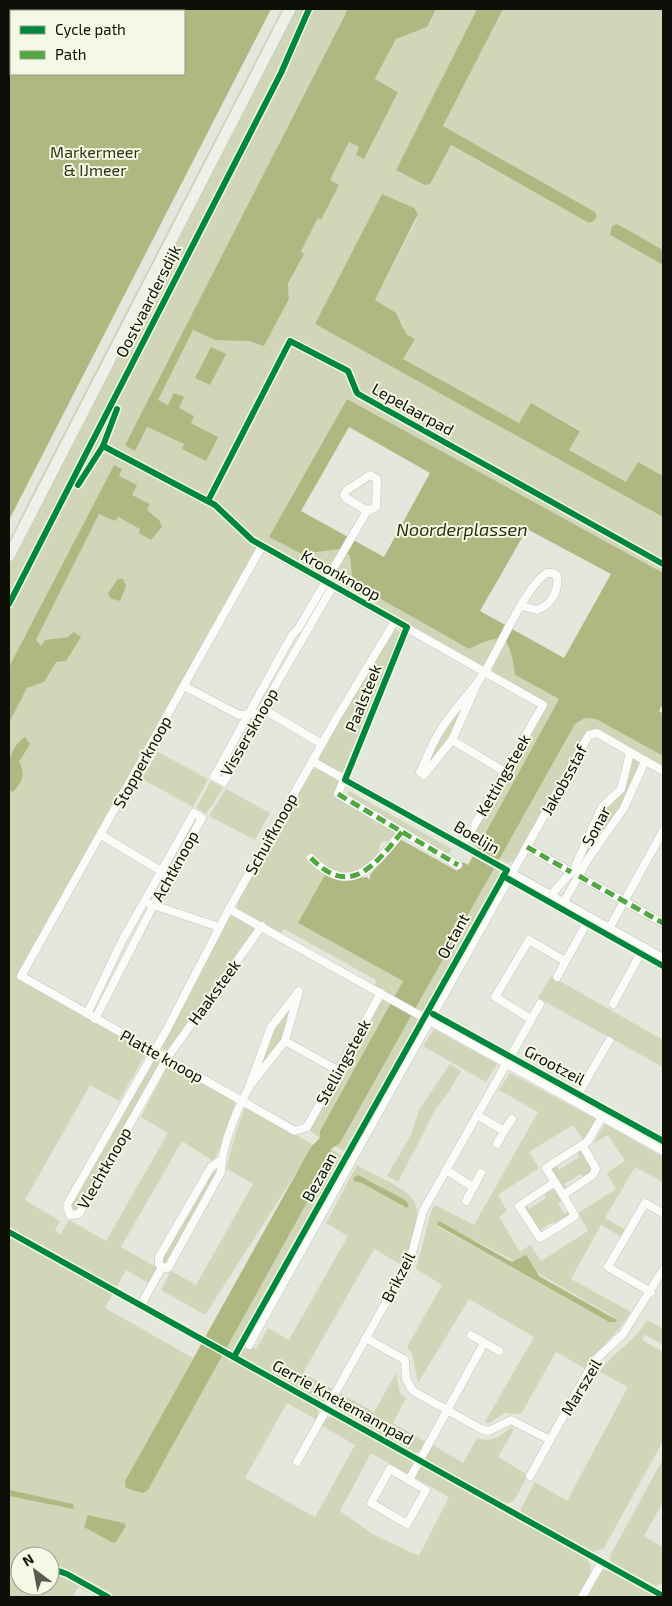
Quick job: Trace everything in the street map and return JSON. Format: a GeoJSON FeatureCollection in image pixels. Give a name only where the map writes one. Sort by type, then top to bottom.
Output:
{"type":"FeatureCollection","features":[{"type":"Feature","properties":{"kind":"main road","name":"Oostvaardersdijk"},"geometry":{"type":"LineString","coordinates":[[9,556],[290,9]]}},
{"type":"Feature","properties":{"kind":"street"},"geometry":{"type":"LineString","coordinates":[[330,584],[344,552],[367,511],[376,507],[377,479],[370,475],[346,491],[344,495],[367,511]]}},
{"type":"Feature","properties":{"kind":"street","name":"Kroonknoop"},"geometry":{"type":"LineString","coordinates":[[262,546],[543,705]]}},
{"type":"Feature","properties":{"kind":"street","name":"Stopperknoop"},"geometry":{"type":"LineString","coordinates":[[21,976],[262,546]]}},
{"type":"Feature","properties":{"kind":"street"},"geometry":{"type":"LineString","coordinates":[[478,684],[440,731],[420,772],[424,775],[452,740],[478,684],[511,627],[522,606],[535,583],[542,576],[553,573],[557,576],[557,589],[547,606],[537,610],[522,606]]}},
{"type":"Feature","properties":{"kind":"street","name":"Vissersknoop"},"geometry":{"type":"LineString","coordinates":[[330,584],[224,782],[214,778],[292,635],[330,584]]}},
{"type":"Feature","properties":{"kind":"street","name":"Schuifknoop"},"geometry":{"type":"LineString","coordinates":[[154,1052],[229,909],[312,761],[395,621]]}},
{"type":"Feature","properties":{"kind":"street","name":"Paalsteek"},"geometry":{"type":"LineString","coordinates":[[402,832],[338,794],[407,627]]}},
{"type":"Feature","properties":{"kind":"street"},"geometry":{"type":"LineString","coordinates":[[184,686],[239,715],[268,712],[322,744]]}},
{"type":"Feature","properties":{"kind":"street","name":"Kettingsteek"},"geometry":{"type":"LineString","coordinates":[[466,847],[543,705]]}},
{"type":"Feature","properties":{"kind":"street","name":"Jakobsstaf"},"geometry":{"type":"LineString","coordinates":[[512,873],[592,733],[597,733],[663,771]]}},
{"type":"Feature","properties":{"kind":"street"},"geometry":{"type":"LineString","coordinates":[[452,740],[505,772]]}},
{"type":"Feature","properties":{"kind":"street","name":"Sonar"},"geometry":{"type":"LineString","coordinates":[[564,902],[602,807],[620,789],[630,752]]}},
{"type":"Feature","properties":{"kind":"street","name":"Boelijn"},"geometry":{"type":"LineString","coordinates":[[312,761],[663,958]]}},
{"type":"Feature","properties":{"kind":"street","name":"Sonar"},"geometry":{"type":"LineString","coordinates":[[551,896],[575,874],[624,808],[645,761]]}},
{"type":"Feature","properties":{"kind":"street","name":"Achtknoop"},"geometry":{"type":"LineString","coordinates":[[87,1014],[123,939],[194,813],[202,818],[154,904],[95,1019]]}},
{"type":"Feature","properties":{"kind":"street"},"geometry":{"type":"LineString","coordinates":[[610,927],[663,831]]}},
{"type":"Feature","properties":{"kind":"street"},"geometry":{"type":"LineString","coordinates":[[311,858],[333,874],[360,875],[374,866],[402,832],[458,864]]}},
{"type":"Feature","properties":{"kind":"street"},"geometry":{"type":"LineString","coordinates":[[101,835],[161,871],[167,881]]}},
{"type":"Feature","properties":{"kind":"street"},"geometry":{"type":"LineString","coordinates":[[526,847],[663,924]]}},
{"type":"Feature","properties":{"kind":"street","name":"Octant"},"geometry":{"type":"LineString","coordinates":[[430,1020],[512,873]]}},
{"type":"Feature","properties":{"kind":"street"},"geometry":{"type":"LineString","coordinates":[[145,903],[154,904],[219,927]]}},
{"type":"Feature","properties":{"kind":"street","name":"Grootzeil"},"geometry":{"type":"LineString","coordinates":[[229,909],[663,1151]]}},
{"type":"Feature","properties":{"kind":"street"},"geometry":{"type":"LineString","coordinates":[[557,977],[590,917]]}},
{"type":"Feature","properties":{"kind":"street","name":"Haaksteek"},"geometry":{"type":"LineString","coordinates":[[167,1058],[262,926]]}},
{"type":"Feature","properties":{"kind":"street"},"geometry":{"type":"LineString","coordinates":[[531,1019],[495,997],[511,969],[529,940],[566,961]]}},
{"type":"Feature","properties":{"kind":"street"},"geometry":{"type":"LineString","coordinates":[[613,1004],[644,947]]}},
{"type":"Feature","properties":{"kind":"street","name":"Platte knoop"},"geometry":{"type":"LineString","coordinates":[[21,976],[295,1131],[304,1130]]}},
{"type":"Feature","properties":{"kind":"street"},"geometry":{"type":"LineString","coordinates":[[222,1159],[211,1167],[159,1257],[159,1264],[162,1267],[168,1268],[222,1172],[222,1159],[233,1121],[249,1087],[271,1027],[299,991],[285,1041],[249,1087]]}},
{"type":"Feature","properties":{"kind":"street","name":"Stellingsteek"},"geometry":{"type":"LineString","coordinates":[[304,1130],[384,995]]}},
{"type":"Feature","properties":{"kind":"street","name":"Brikzeil"},"geometry":{"type":"LineString","coordinates":[[297,1462],[411,1256],[422,1211],[540,1004]]}},
{"type":"Feature","properties":{"kind":"street","name":"Bezaan"},"geometry":{"type":"LineString","coordinates":[[249,1345],[430,1020]]}},
{"type":"Feature","properties":{"kind":"street"},"geometry":{"type":"LineString","coordinates":[[285,1041],[339,1071]]}},
{"type":"Feature","properties":{"kind":"street"},"geometry":{"type":"LineString","coordinates":[[574,1101],[609,1041]]}},
{"type":"Feature","properties":{"kind":"street","name":"Vlechtknoop"},"geometry":{"type":"LineString","coordinates":[[154,1052],[67,1205],[70,1215],[78,1214],[167,1058]]}},
{"type":"Feature","properties":{"kind":"street"},"geometry":{"type":"LineString","coordinates":[[477,1115],[504,1131]]}},
{"type":"Feature","properties":{"kind":"street"},"geometry":{"type":"LineString","coordinates":[[555,1182],[519,1206],[540,1238],[575,1216],[563,1195],[555,1182],[546,1168],[583,1146],[602,1117]]}},
{"type":"Feature","properties":{"kind":"street"},"geometry":{"type":"LineString","coordinates":[[497,1144],[512,1119]]}},
{"type":"Feature","properties":{"kind":"street"},"geometry":{"type":"LineString","coordinates":[[563,1195],[593,1175],[596,1169],[583,1146]]}},
{"type":"Feature","properties":{"kind":"street"},"geometry":{"type":"LineString","coordinates":[[446,1170],[473,1187]]}},
{"type":"Feature","properties":{"kind":"street"},"geometry":{"type":"LineString","coordinates":[[466,1201],[482,1173]]}},
{"type":"Feature","properties":{"kind":"street"},"geometry":{"type":"LineString","coordinates":[[651,1292],[608,1268],[645,1203],[663,1213]]}},
{"type":"Feature","properties":{"kind":"street"},"geometry":{"type":"LineString","coordinates":[[142,1305],[162,1267]]}},
{"type":"Feature","properties":{"kind":"street","name":"Marszeil"},"geometry":{"type":"LineString","coordinates":[[530,1476],[594,1361],[623,1334],[663,1270]]}},
{"type":"Feature","properties":{"kind":"street"},"geometry":{"type":"LineString","coordinates":[[471,1335],[499,1351]]}},
{"type":"Feature","properties":{"kind":"street"},"geometry":{"type":"LineString","coordinates":[[366,1338],[404,1360],[408,1386],[447,1410],[484,1430],[490,1431],[511,1420],[550,1440]]}},
{"type":"Feature","properties":{"kind":"street"},"geometry":{"type":"LineString","coordinates":[[409,1480],[484,1343]]}},
{"type":"Feature","properties":{"kind":"street"},"geometry":{"type":"LineString","coordinates":[[390,1469],[409,1480],[426,1490],[407,1524],[371,1503],[390,1469]]}},
{"type":"Feature","properties":{"kind":"street"},"geometry":{"type":"LineString","coordinates":[[582,1597],[602,1562]]}},
{"type":"Feature","properties":{"kind":"shaded area"},"geometry":{"type":"Polygon","coordinates":[[[282,9],[287,9],[9,550],[9,541],[34,491],[282,9]]]}},
{"type":"Feature","properties":{"kind":"shaded area"},"geometry":{"type":"Polygon","coordinates":[[[293,9],[308,9],[291,49],[9,600],[9,563],[132,323],[146,303],[293,9]]]}},
{"type":"Feature","properties":{"kind":"shaded area"},"geometry":{"type":"Polygon","coordinates":[[[311,9],[348,9],[125,445],[135,450],[147,427],[184,444],[182,449],[218,437],[191,423],[179,408],[184,397],[168,405],[157,400],[193,330],[211,338],[249,341],[264,346],[289,299],[288,285],[304,254],[300,252],[318,218],[321,220],[339,185],[330,180],[349,142],[359,147],[398,91],[375,80],[396,39],[427,27],[436,9],[477,9],[396,170],[450,145],[589,223],[596,219],[595,212],[443,126],[503,9],[663,9],[663,250],[617,225],[610,235],[663,265],[663,476],[638,463],[626,482],[569,450],[580,430],[531,403],[519,423],[403,359],[405,337],[403,325],[395,315],[375,300],[418,217],[315,324],[663,517],[663,573],[347,399],[269,537],[302,554],[340,549],[323,576],[248,536],[259,546],[19,978],[148,1050],[119,1101],[90,1085],[25,1200],[60,1221],[55,1230],[60,1235],[69,1220],[106,1241],[168,1133],[141,1117],[168,1065],[234,1100],[235,1104],[223,1143],[213,1161],[182,1141],[121,1247],[161,1270],[152,1285],[126,1270],[105,1308],[193,1358],[125,1481],[148,1490],[331,1159],[331,1149],[344,1157],[241,1340],[256,1349],[268,1328],[289,1340],[348,1236],[326,1223],[357,1165],[409,1195],[417,1210],[415,1230],[409,1249],[400,1264],[374,1249],[303,1373],[334,1390],[326,1401],[320,1401],[296,1387],[293,1392],[318,1409],[317,1420],[287,1403],[245,1478],[315,1517],[355,1445],[321,1425],[326,1418],[335,1417],[410,1459],[413,1464],[408,1475],[371,1453],[340,1511],[374,1535],[419,1556],[449,1497],[414,1477],[419,1468],[422,1467],[586,1558],[591,1567],[591,1572],[587,1583],[578,1597],[98,1597],[78,1587],[73,1597],[9,1597],[10,1579],[10,1596],[60,1596],[60,1573],[82,1582],[60,1572],[60,1546],[10,1546],[9,1578],[9,723],[27,688],[44,682],[68,637],[45,640],[41,646],[36,640],[99,513],[115,521],[117,517],[141,529],[159,520],[147,510],[150,504],[132,495],[118,476],[122,469],[114,465],[9,667],[9,606],[297,41],[311,9]],[[89,1515],[116,1542],[126,1526],[124,1523],[89,1515]]]}},
{"type":"Feature","properties":{"kind":"shaded area"},"geometry":{"type":"Polygon","coordinates":[[[346,554],[350,556],[352,576],[356,585],[469,649],[491,638],[499,640],[486,664],[481,665],[336,585],[332,579],[346,554]]]}},
{"type":"Feature","properties":{"kind":"shaded area"},"geometry":{"type":"Polygon","coordinates":[[[394,628],[401,633],[344,771],[339,772],[320,761],[319,755],[394,628]]]}},
{"type":"Feature","properties":{"kind":"shaded area"},"geometry":{"type":"Polygon","coordinates":[[[506,643],[511,647],[515,675],[559,699],[478,848],[469,841],[546,704],[494,673],[492,668],[506,643]]]}},
{"type":"Feature","properties":{"kind":"shaded area"},"geometry":{"type":"Polygon","coordinates":[[[468,698],[452,735],[423,771],[441,732],[468,698]]]}},
{"type":"Feature","properties":{"kind":"shaded area"},"geometry":{"type":"Polygon","coordinates":[[[585,718],[596,719],[663,756],[663,766],[598,730],[592,730],[588,733],[514,863],[511,861],[509,864],[499,859],[575,724],[585,718]]]}},
{"type":"Feature","properties":{"kind":"shaded area"},"geometry":{"type":"Polygon","coordinates":[[[158,752],[208,779],[193,807],[142,779],[158,752]]]}},
{"type":"Feature","properties":{"kind":"shaded area"},"geometry":{"type":"Polygon","coordinates":[[[633,757],[642,763],[623,807],[580,871],[576,869],[604,810],[633,757]]]}},
{"type":"Feature","properties":{"kind":"shaded area"},"geometry":{"type":"Polygon","coordinates":[[[316,768],[337,779],[339,782],[334,797],[391,827],[394,834],[391,842],[382,841],[379,847],[379,855],[299,923],[403,981],[394,997],[375,985],[376,980],[284,929],[281,933],[238,909],[237,902],[310,771],[316,768]]]}},
{"type":"Feature","properties":{"kind":"shaded area"},"geometry":{"type":"Polygon","coordinates":[[[211,781],[223,788],[206,814],[196,808],[211,781]]]}},
{"type":"Feature","properties":{"kind":"shaded area"},"geometry":{"type":"Polygon","coordinates":[[[226,789],[270,813],[255,840],[209,816],[226,789]]]}},
{"type":"Feature","properties":{"kind":"shaded area"},"geometry":{"type":"Polygon","coordinates":[[[349,791],[452,849],[449,854],[346,796],[349,791]]]}},
{"type":"Feature","properties":{"kind":"shaded area"},"geometry":{"type":"Polygon","coordinates":[[[494,868],[503,873],[424,1012],[416,1008],[494,868]]]}},
{"type":"Feature","properties":{"kind":"shaded area"},"geometry":{"type":"Polygon","coordinates":[[[232,915],[254,928],[254,931],[167,1051],[159,1047],[227,917],[232,915]]]}},
{"type":"Feature","properties":{"kind":"shaded area"},"geometry":{"type":"Polygon","coordinates":[[[551,976],[663,1040],[663,1067],[538,998],[551,976]]]}},
{"type":"Feature","properties":{"kind":"shaded area"},"geometry":{"type":"Polygon","coordinates":[[[296,999],[282,1041],[254,1077],[273,1029],[296,999]]]}},
{"type":"Feature","properties":{"kind":"shaded area"},"geometry":{"type":"Polygon","coordinates":[[[381,999],[390,1004],[320,1131],[320,1138],[309,1130],[381,999]]]}},
{"type":"Feature","properties":{"kind":"shaded area"},"geometry":{"type":"Polygon","coordinates":[[[412,1015],[420,1021],[347,1152],[333,1146],[340,1143],[412,1015]]]}},
{"type":"Feature","properties":{"kind":"shaded area"},"geometry":{"type":"Polygon","coordinates":[[[434,1029],[497,1064],[486,1082],[423,1046],[434,1029]]]}},
{"type":"Feature","properties":{"kind":"shaded area"},"geometry":{"type":"Polygon","coordinates":[[[156,1056],[161,1061],[78,1211],[73,1211],[70,1205],[153,1058],[156,1056]]]}},
{"type":"Feature","properties":{"kind":"shaded area"},"geometry":{"type":"Polygon","coordinates":[[[450,1064],[461,1071],[435,1110],[398,1182],[387,1176],[411,1135],[419,1110],[450,1064]]]}},
{"type":"Feature","properties":{"kind":"shaded area"},"geometry":{"type":"Polygon","coordinates":[[[510,1073],[596,1119],[583,1140],[573,1125],[529,1152],[539,1168],[498,1195],[507,1211],[499,1217],[520,1252],[530,1245],[541,1261],[588,1231],[578,1213],[616,1189],[607,1173],[625,1161],[608,1135],[593,1144],[605,1124],[663,1157],[663,1182],[635,1167],[605,1218],[626,1230],[622,1237],[601,1225],[571,1279],[631,1312],[626,1320],[596,1354],[586,1369],[556,1352],[521,1414],[505,1413],[489,1423],[485,1422],[534,1337],[469,1299],[418,1383],[412,1354],[407,1347],[442,1285],[416,1269],[432,1209],[435,1205],[474,1225],[538,1112],[499,1090],[510,1073]],[[439,1222],[437,1226],[609,1322],[614,1317],[536,1272],[439,1222]]]}},
{"type":"Feature","properties":{"kind":"shaded area"},"geometry":{"type":"Polygon","coordinates":[[[246,1107],[314,1145],[205,1315],[161,1290],[171,1271],[196,1285],[253,1184],[226,1168],[237,1129],[246,1107]]]}},
{"type":"Feature","properties":{"kind":"shaded area"},"geometry":{"type":"Polygon","coordinates":[[[581,1151],[593,1170],[584,1178],[581,1174],[564,1184],[566,1188],[563,1188],[551,1169],[556,1165],[559,1170],[579,1157],[577,1152],[581,1151]]]}},
{"type":"Feature","properties":{"kind":"shaded area"},"geometry":{"type":"Polygon","coordinates":[[[213,1170],[217,1172],[195,1215],[165,1265],[162,1258],[213,1170]]]}},
{"type":"Feature","properties":{"kind":"shaded area"},"geometry":{"type":"Polygon","coordinates":[[[554,1189],[563,1200],[558,1203],[564,1214],[570,1211],[571,1213],[555,1225],[553,1222],[541,1229],[543,1233],[541,1233],[525,1208],[526,1205],[529,1209],[546,1198],[544,1194],[554,1189]]]}},
{"type":"Feature","properties":{"kind":"shaded area"},"geometry":{"type":"Polygon","coordinates":[[[647,1320],[663,1329],[663,1344],[645,1335],[642,1340],[663,1352],[663,1441],[604,1548],[593,1552],[522,1513],[521,1509],[535,1482],[567,1501],[628,1387],[600,1372],[611,1358],[637,1334],[647,1320]]]}},
{"type":"Feature","properties":{"kind":"shaded area"},"geometry":{"type":"Polygon","coordinates":[[[396,1373],[400,1393],[406,1398],[393,1423],[426,1442],[420,1452],[414,1453],[335,1407],[340,1393],[374,1412],[396,1373]]]}},
{"type":"Feature","properties":{"kind":"shaded area"},"geometry":{"type":"Polygon","coordinates":[[[511,1427],[514,1429],[498,1457],[528,1475],[515,1499],[510,1503],[503,1503],[425,1460],[431,1444],[463,1463],[477,1438],[487,1440],[495,1438],[511,1427]]]}},
{"type":"Feature","properties":{"kind":"shaded area"},"geometry":{"type":"Polygon","coordinates":[[[663,1459],[663,1502],[644,1536],[663,1547],[663,1582],[656,1586],[611,1563],[610,1556],[663,1459]]]}},
{"type":"Feature","properties":{"kind":"shaded area"},"geometry":{"type":"Polygon","coordinates":[[[608,1570],[658,1597],[587,1597],[602,1571],[608,1570]]]}},
{"type":"Feature","properties":{"kind":"water","name":"Markermeer & IJmeer"},"geometry":{"type":"Polygon","coordinates":[[[9,9],[271,9],[9,520],[9,9]]]}},
{"type":"Feature","properties":{"kind":"water"},"geometry":{"type":"Polygon","coordinates":[[[348,9],[436,9],[427,27],[396,39],[375,79],[398,92],[364,159],[356,155],[359,147],[349,142],[330,180],[339,185],[321,220],[318,218],[301,251],[304,254],[288,284],[289,299],[264,346],[249,341],[215,340],[193,330],[158,400],[168,405],[174,393],[184,397],[179,408],[194,416],[191,423],[218,437],[206,461],[182,449],[184,444],[147,427],[135,451],[125,445],[348,9]]]}},
{"type":"Feature","properties":{"kind":"water"},"geometry":{"type":"Polygon","coordinates":[[[477,9],[503,9],[443,126],[595,212],[597,216],[594,221],[589,223],[451,145],[430,184],[425,185],[396,170],[477,9]]]}},
{"type":"Feature","properties":{"kind":"water"},"geometry":{"type":"Polygon","coordinates":[[[382,194],[414,208],[418,214],[375,300],[396,313],[406,334],[415,339],[403,359],[519,423],[531,403],[580,431],[569,450],[626,482],[638,462],[663,476],[663,517],[315,324],[382,194]]]}},
{"type":"Feature","properties":{"kind":"water"},"geometry":{"type":"Polygon","coordinates":[[[617,224],[663,250],[663,265],[610,235],[612,226],[617,224]]]}},
{"type":"Feature","properties":{"kind":"water"},"geometry":{"type":"Polygon","coordinates":[[[211,347],[226,354],[210,385],[195,378],[211,347]]]}},
{"type":"Feature","properties":{"kind":"water","name":"Noorderplassen"},"geometry":{"type":"Polygon","coordinates":[[[347,399],[663,573],[663,704],[659,711],[663,714],[663,756],[596,719],[585,718],[575,724],[340,1143],[331,1149],[331,1159],[148,1490],[143,1493],[126,1488],[125,1481],[311,1147],[320,1138],[320,1131],[403,981],[298,923],[326,873],[350,879],[367,877],[370,880],[370,875],[400,839],[457,871],[463,862],[468,865],[559,699],[515,675],[508,644],[504,640],[491,640],[469,649],[356,585],[352,576],[350,556],[340,549],[302,554],[269,537],[347,399]],[[349,427],[301,511],[384,557],[430,473],[349,427]],[[527,529],[480,611],[564,658],[611,574],[527,529]]]}},
{"type":"Feature","properties":{"kind":"water"},"geometry":{"type":"Polygon","coordinates":[[[114,465],[122,469],[119,476],[137,485],[132,495],[150,504],[147,510],[159,520],[162,527],[151,540],[139,533],[140,529],[118,517],[115,521],[99,514],[36,640],[41,646],[45,640],[68,637],[74,632],[81,637],[66,661],[56,662],[44,682],[27,688],[9,723],[9,667],[114,465]]]}},
{"type":"Feature","properties":{"kind":"water"},"geometry":{"type":"Polygon","coordinates":[[[118,579],[123,579],[126,586],[120,601],[110,598],[108,593],[118,579]]]}},
{"type":"Feature","properties":{"kind":"water"},"geometry":{"type":"Polygon","coordinates":[[[25,737],[30,744],[19,762],[23,774],[19,785],[13,792],[9,790],[10,760],[14,748],[25,737]]]}},
{"type":"Feature","properties":{"kind":"water"},"geometry":{"type":"Polygon","coordinates":[[[358,1175],[405,1200],[409,1205],[407,1208],[362,1183],[354,1181],[353,1178],[358,1175]]]}},
{"type":"Feature","properties":{"kind":"water"},"geometry":{"type":"Polygon","coordinates":[[[439,1221],[512,1262],[526,1255],[539,1276],[617,1320],[609,1322],[437,1225],[439,1221]]]}},
{"type":"Feature","properties":{"kind":"water"},"geometry":{"type":"Polygon","coordinates":[[[9,1490],[73,1504],[74,1509],[9,1496],[9,1490]]]}},
{"type":"Feature","properties":{"kind":"water"},"geometry":{"type":"Polygon","coordinates":[[[88,1515],[124,1523],[126,1526],[116,1542],[113,1543],[84,1527],[88,1515]]]}},
{"type":"Feature","properties":{"kind":"marked path"},"geometry":{"type":"LineString","coordinates":[[338,794],[458,865]]}},
{"type":"Feature","properties":{"kind":"marked path"},"geometry":{"type":"LineString","coordinates":[[311,858],[325,870],[338,876],[351,876],[362,872],[372,865],[402,832]]}},
{"type":"Feature","properties":{"kind":"marked path"},"geometry":{"type":"LineString","coordinates":[[527,847],[571,872]]}},
{"type":"Feature","properties":{"kind":"marked path"},"geometry":{"type":"LineString","coordinates":[[579,876],[663,923]]}},
{"type":"Feature","properties":{"kind":"cycle path"},"geometry":{"type":"LineString","coordinates":[[9,604],[281,73],[309,9]]}},
{"type":"Feature","properties":{"kind":"cycle path","name":"Lepelaarpad"},"geometry":{"type":"LineString","coordinates":[[208,501],[290,341],[348,371],[357,393],[360,395],[663,564]]}},
{"type":"Feature","properties":{"kind":"cycle path"},"geometry":{"type":"LineString","coordinates":[[78,485],[103,446],[117,409]]}},
{"type":"Feature","properties":{"kind":"cycle path"},"geometry":{"type":"LineString","coordinates":[[103,446],[215,505],[252,540],[407,627],[345,780],[507,870],[234,1357]]}},
{"type":"Feature","properties":{"kind":"cycle path"},"geometry":{"type":"LineString","coordinates":[[503,876],[663,966]]}},
{"type":"Feature","properties":{"kind":"cycle path"},"geometry":{"type":"LineString","coordinates":[[433,1014],[663,1141]]}},
{"type":"Feature","properties":{"kind":"cycle path","name":"Gerrie Knetemannpad"},"geometry":{"type":"LineString","coordinates":[[9,1232],[663,1596]]}},
{"type":"Feature","properties":{"kind":"cycle path"},"geometry":{"type":"LineString","coordinates":[[60,1572],[108,1597]]}}]}
